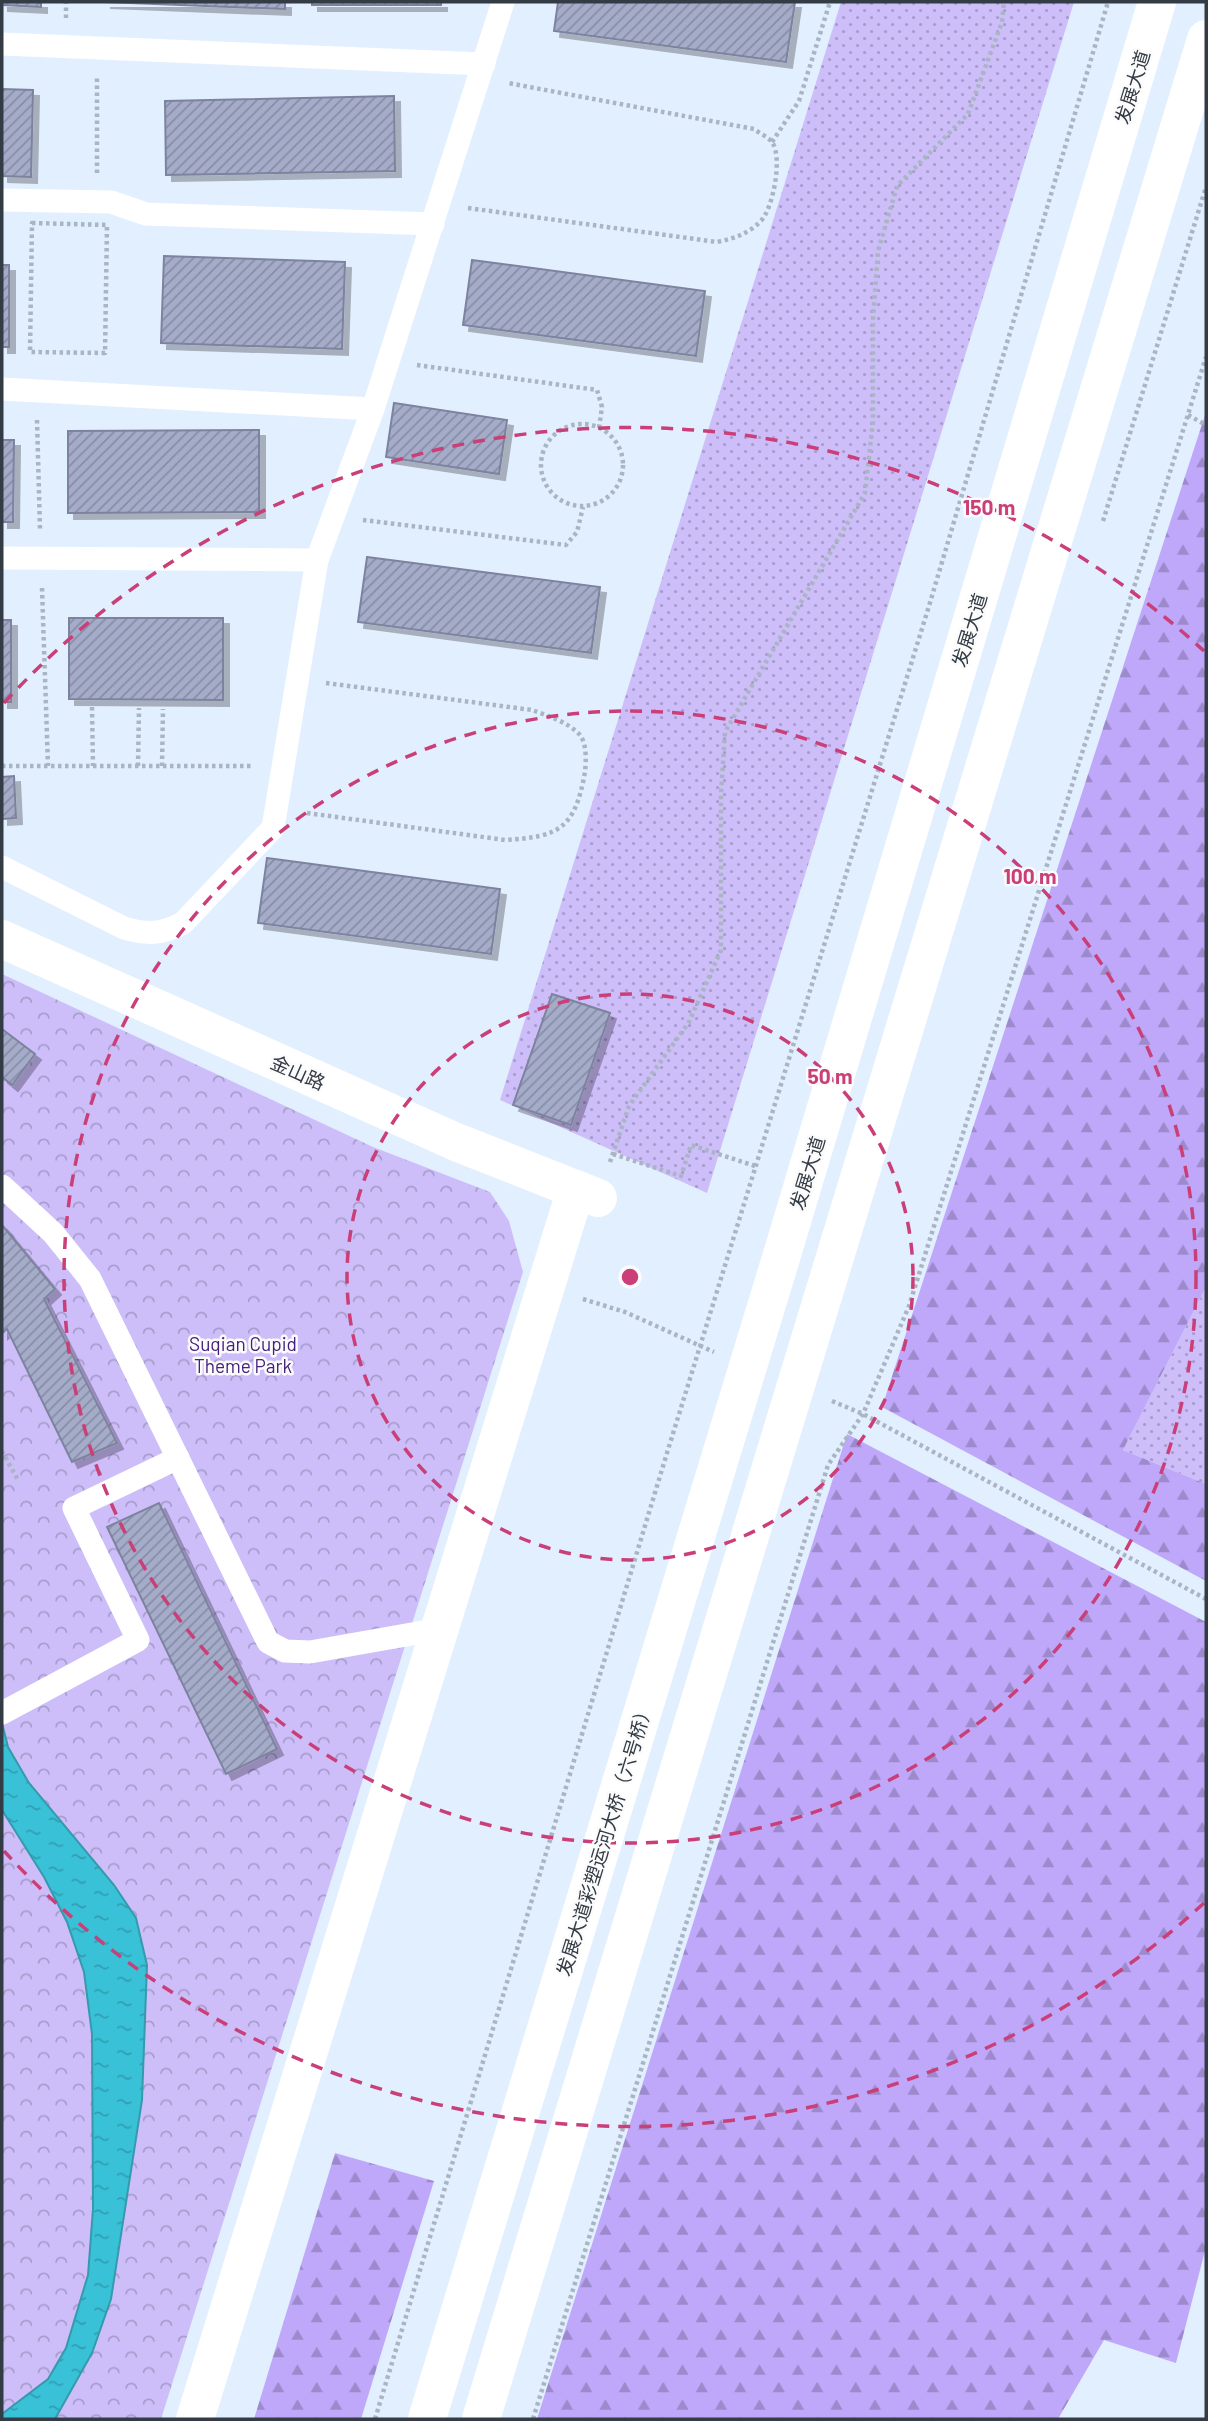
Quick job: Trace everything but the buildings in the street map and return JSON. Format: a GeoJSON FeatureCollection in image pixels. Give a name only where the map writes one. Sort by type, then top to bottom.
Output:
{"type":"FeatureCollection","features":[{"type":"Feature","properties":{"kind":"main road","name":"发展大道"},"geometry":{"type":"LineString","coordinates":[[781,1258],[1157,2]]}},
{"type":"Feature","properties":{"kind":"main road"},"geometry":{"type":"LineString","coordinates":[[481,2419],[1206,39]]}},
{"type":"Feature","properties":{"kind":"main road","name":"金山路"},"geometry":{"type":"LineString","coordinates":[[2,939],[456,1142],[587,1193]]}},
{"type":"Feature","properties":{"kind":"main road"},"geometry":{"type":"LineString","coordinates":[[195,2419],[545,1287],[587,1193]]}},
{"type":"Feature","properties":{"kind":"main road","name":"发展大道彩塑运河大桥（六号桥）"},"geometry":{"type":"LineString","coordinates":[[427,2419],[781,1258]]}},
{"type":"Feature","properties":{"kind":"lane"},"geometry":{"type":"LineString","coordinates":[[2,867],[124,928],[145,934],[165,932],[183,923],[273,828],[317,560],[389,361],[503,2]]}},
{"type":"Feature","properties":{"kind":"lane"},"geometry":{"type":"LineString","coordinates":[[2,44],[482,71]]}},
{"type":"Feature","properties":{"kind":"lane"},"geometry":{"type":"LineString","coordinates":[[2,200],[111,202],[146,214],[436,214]]}},
{"type":"Feature","properties":{"kind":"lane"},"geometry":{"type":"LineString","coordinates":[[2,389],[373,409]]}},
{"type":"Feature","properties":{"kind":"lane"},"geometry":{"type":"LineString","coordinates":[[2,558],[317,560]]}},
{"type":"Feature","properties":{"kind":"lane"},"geometry":{"type":"LineString","coordinates":[[2,1186],[52,1233],[90,1279],[268,1642],[285,1651],[310,1652],[440,1629]]}},
{"type":"Feature","properties":{"kind":"lane"},"geometry":{"type":"LineString","coordinates":[[11,1709],[138,1640],[74,1508],[178,1458]]}},
{"type":"Feature","properties":{"kind":"path"},"geometry":{"type":"LineString","coordinates":[[436,214],[717,242],[739,238],[764,218],[777,176],[772,142],[799,101],[830,2]]}},
{"type":"Feature","properties":{"kind":"path"},"geometry":{"type":"LineString","coordinates":[[587,1193],[613,1154],[629,1106],[689,1022],[721,950],[721,795],[725,732],[865,493],[873,421],[873,319],[878,251],[897,186],[968,114],[1002,22],[1004,2]]}},
{"type":"Feature","properties":{"kind":"path"},"geometry":{"type":"LineString","coordinates":[[375,2419],[755,1166],[929,606],[1108,2]]}},
{"type":"Feature","properties":{"kind":"path"},"geometry":{"type":"LineString","coordinates":[[97,48],[97,202]]}},
{"type":"Feature","properties":{"kind":"path"},"geometry":{"type":"LineString","coordinates":[[482,71],[754,129],[772,142]]}},
{"type":"Feature","properties":{"kind":"path"},"geometry":{"type":"LineString","coordinates":[[32,223],[107,225],[105,353],[30,352],[32,223]]}},
{"type":"Feature","properties":{"kind":"path"},"geometry":{"type":"LineString","coordinates":[[533,2419],[828,1465],[863,1414],[909,1306],[1206,357]]}},
{"type":"Feature","properties":{"kind":"path"},"geometry":{"type":"LineString","coordinates":[[389,361],[597,390],[602,407],[599,428]]}},
{"type":"Feature","properties":{"kind":"path"},"geometry":{"type":"LineString","coordinates":[[1188,415],[1206,425]]}},
{"type":"Feature","properties":{"kind":"path"},"geometry":{"type":"LineString","coordinates":[[586,424],[599,428],[619,447],[623,474],[609,497],[583,507],[569,505],[552,494],[542,477],[540,464],[543,450],[560,430],[586,424]]}},
{"type":"Feature","properties":{"kind":"path"},"geometry":{"type":"LineString","coordinates":[[333,516],[566,545],[577,532],[583,507]]}},
{"type":"Feature","properties":{"kind":"path"},"geometry":{"type":"LineString","coordinates":[[276,809],[505,840],[537,838],[564,825],[579,804],[587,760],[581,737],[563,722],[532,710],[297,680]]}},
{"type":"Feature","properties":{"kind":"path"},"geometry":{"type":"LineString","coordinates":[[92,707],[93,766]]}},
{"type":"Feature","properties":{"kind":"path"},"geometry":{"type":"LineString","coordinates":[[138,766],[139,708]]}},
{"type":"Feature","properties":{"kind":"path"},"geometry":{"type":"LineString","coordinates":[[162,766],[163,709]]}},
{"type":"Feature","properties":{"kind":"path"},"geometry":{"type":"LineString","coordinates":[[2,766],[283,766]]}},
{"type":"Feature","properties":{"kind":"path"},"geometry":{"type":"LineString","coordinates":[[613,1154],[681,1176],[691,1145],[755,1166]]}},
{"type":"Feature","properties":{"kind":"path"},"geometry":{"type":"LineString","coordinates":[[545,1287],[625,1312],[718,1354]]}},
{"type":"Feature","properties":{"kind":"path"},"geometry":{"type":"LineString","coordinates":[[827,1399],[863,1414],[1206,1599]]}},
{"type":"Feature","properties":{"kind":"path"},"geometry":{"type":"LineString","coordinates":[[2,1451],[18,1480]]}},
{"type":"Feature","properties":{"kind":"green space"},"geometry":{"type":"Polygon","coordinates":[[[841,2],[1074,2],[707,1193],[500,1100],[841,2]]]}},
{"type":"Feature","properties":{"kind":"green space"},"geometry":{"type":"Polygon","coordinates":[[[1206,412],[1206,1287],[1123,1450],[1206,1484],[1206,1581],[882,1407],[1206,412]]]}},
{"type":"Feature","properties":{"kind":"green space","name":"Suqian Cupid Theme Park"},"geometry":{"type":"Polygon","coordinates":[[[2,974],[373,1147],[490,1192],[509,1221],[523,1272],[161,2419],[2,2419],[2,974]]]}},
{"type":"Feature","properties":{"kind":"green space"},"geometry":{"type":"Polygon","coordinates":[[[1206,1287],[1206,1484],[1123,1450],[1206,1287]]]}},
{"type":"Feature","properties":{"kind":"green space"},"geometry":{"type":"Polygon","coordinates":[[[847,1434],[1206,1622],[1206,2247],[1176,2363],[1104,2340],[1058,2419],[537,2419],[847,1434]]]}},
{"type":"Feature","properties":{"kind":"green space"},"geometry":{"type":"Polygon","coordinates":[[[335,2153],[434,2181],[361,2419],[254,2419],[335,2153]]]}},
{"type":"Feature","properties":{"kind":"water"},"geometry":{"type":"Polygon","coordinates":[[[2,1723],[8,1747],[29,1783],[114,1885],[136,1918],[147,1965],[142,2100],[111,2299],[92,2353],[55,2419],[2,2419],[2,2414],[48,2379],[66,2348],[88,2275],[93,2209],[92,2034],[84,1972],[67,1922],[44,1877],[2,1810],[2,1723]]]}}]}
